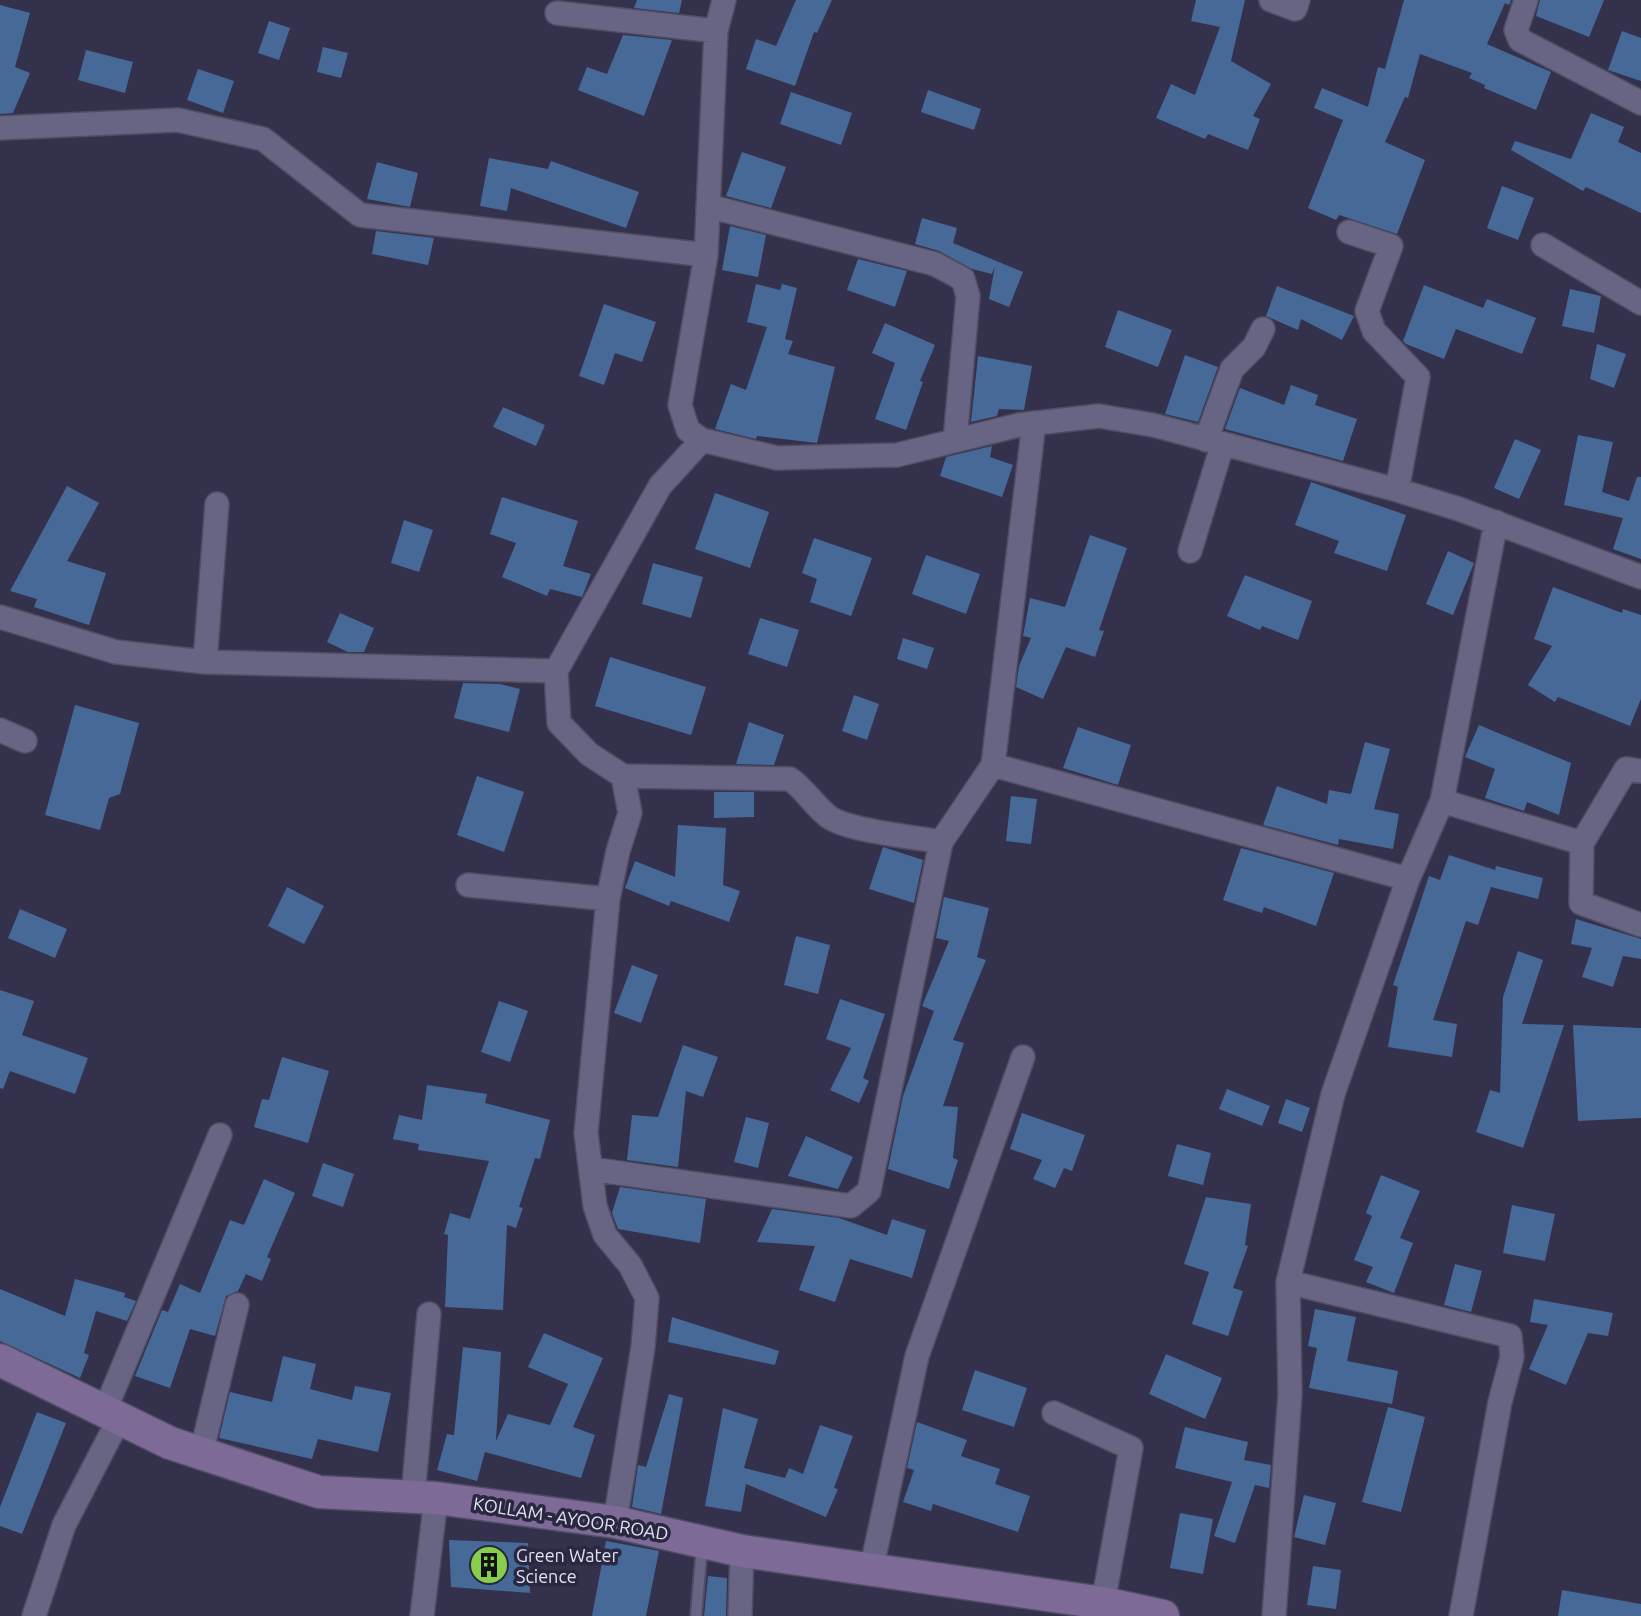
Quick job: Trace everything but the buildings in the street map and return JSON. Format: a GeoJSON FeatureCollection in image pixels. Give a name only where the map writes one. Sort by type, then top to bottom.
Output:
{"type":"FeatureCollection","features":[{"type":"Feature","properties":{"kind":"main road","name":"KOLLAM - AYOOR ROAD"},"geometry":{"type":"LineString","coordinates":[[0,1360],[170,1443],[319,1492],[425,1497],[615,1522],[742,1551],[1102,1604],[1163,1616]]}},
{"type":"Feature","properties":{"kind":"street"},"geometry":{"type":"LineString","coordinates":[[724,0],[716,31],[706,255],[680,405],[688,430],[702,440],[776,458],[897,455],[1034,423],[1098,416],[1153,425],[1397,490],[1496,523],[1641,577]]}},
{"type":"Feature","properties":{"kind":"street"},"geometry":{"type":"LineString","coordinates":[[1271,0],[1295,9],[1298,0]]}},
{"type":"Feature","properties":{"kind":"street"},"geometry":{"type":"LineString","coordinates":[[1526,0],[1516,30],[1520,40],[1641,103]]}},
{"type":"Feature","properties":{"kind":"street"},"geometry":{"type":"LineString","coordinates":[[557,13],[716,31]]}},
{"type":"Feature","properties":{"kind":"street"},"geometry":{"type":"LineString","coordinates":[[0,128],[178,120],[263,139],[360,215],[706,255]]}},
{"type":"Feature","properties":{"kind":"street"},"geometry":{"type":"LineString","coordinates":[[708,206],[935,264],[962,279],[968,296],[955,440]]}},
{"type":"Feature","properties":{"kind":"street"},"geometry":{"type":"LineString","coordinates":[[1349,232],[1391,246],[1367,311],[1374,331],[1418,377],[1397,490]]}},
{"type":"Feature","properties":{"kind":"street"},"geometry":{"type":"LineString","coordinates":[[1543,245],[1641,303]]}},
{"type":"Feature","properties":{"kind":"street"},"geometry":{"type":"LineString","coordinates":[[1190,551],[1232,369],[1254,346],[1263,329]]}},
{"type":"Feature","properties":{"kind":"street"},"geometry":{"type":"LineString","coordinates":[[591,1169],[851,1206],[869,1191],[942,842],[993,765],[1034,423]]}},
{"type":"Feature","properties":{"kind":"street"},"geometry":{"type":"LineString","coordinates":[[702,440],[660,486],[556,671],[559,723],[589,754],[623,776],[790,779],[831,818],[874,830],[942,842]]}},
{"type":"Feature","properties":{"kind":"street"},"geometry":{"type":"LineString","coordinates":[[205,662],[217,504]]}},
{"type":"Feature","properties":{"kind":"street"},"geometry":{"type":"LineString","coordinates":[[1274,1616],[1290,1394],[1288,1282],[1333,1094],[1408,878],[1442,801],[1496,523]]}},
{"type":"Feature","properties":{"kind":"street"},"geometry":{"type":"LineString","coordinates":[[0,617],[116,652],[205,662],[556,671]]}},
{"type":"Feature","properties":{"kind":"street"},"geometry":{"type":"LineString","coordinates":[[0,730],[25,741]]}},
{"type":"Feature","properties":{"kind":"street"},"geometry":{"type":"LineString","coordinates":[[993,765],[1408,878]]}},
{"type":"Feature","properties":{"kind":"street"},"geometry":{"type":"LineString","coordinates":[[1641,771],[1626,769],[1582,843],[1581,903],[1641,925]]}},
{"type":"Feature","properties":{"kind":"street"},"geometry":{"type":"LineString","coordinates":[[615,1522],[643,1347],[648,1298],[631,1265],[605,1235],[595,1206],[586,1133],[608,899],[618,850],[630,813],[623,776]]}},
{"type":"Feature","properties":{"kind":"street"},"geometry":{"type":"LineString","coordinates":[[1442,801],[1582,843]]}},
{"type":"Feature","properties":{"kind":"street"},"geometry":{"type":"LineString","coordinates":[[468,885],[608,899]]}},
{"type":"Feature","properties":{"kind":"street"},"geometry":{"type":"LineString","coordinates":[[871,1571],[917,1356],[1023,1057]]}},
{"type":"Feature","properties":{"kind":"street"},"geometry":{"type":"LineString","coordinates":[[34,1616],[64,1525],[112,1413],[220,1135]]}},
{"type":"Feature","properties":{"kind":"street"},"geometry":{"type":"LineString","coordinates":[[1288,1282],[1510,1336],[1512,1357],[1500,1402],[1461,1616]]}},
{"type":"Feature","properties":{"kind":"street"},"geometry":{"type":"LineString","coordinates":[[201,1454],[237,1306]]}},
{"type":"Feature","properties":{"kind":"street"},"geometry":{"type":"LineString","coordinates":[[422,1616],[429,1314]]}},
{"type":"Feature","properties":{"kind":"street"},"geometry":{"type":"LineString","coordinates":[[1054,1413],[1131,1448],[1102,1604]]}},
{"type":"Feature","properties":{"kind":"street"},"geometry":{"type":"LineString","coordinates":[[740,1616],[742,1551]]}},
{"type":"Feature","properties":{"kind":"lane"},"geometry":{"type":"LineString","coordinates":[[696,1616],[703,1540]]}},
{"type":"Feature","properties":{"kind":"place","name":"Green Water Science"},"geometry":{"type":"Point","coordinates":[489,1565]}}]}
